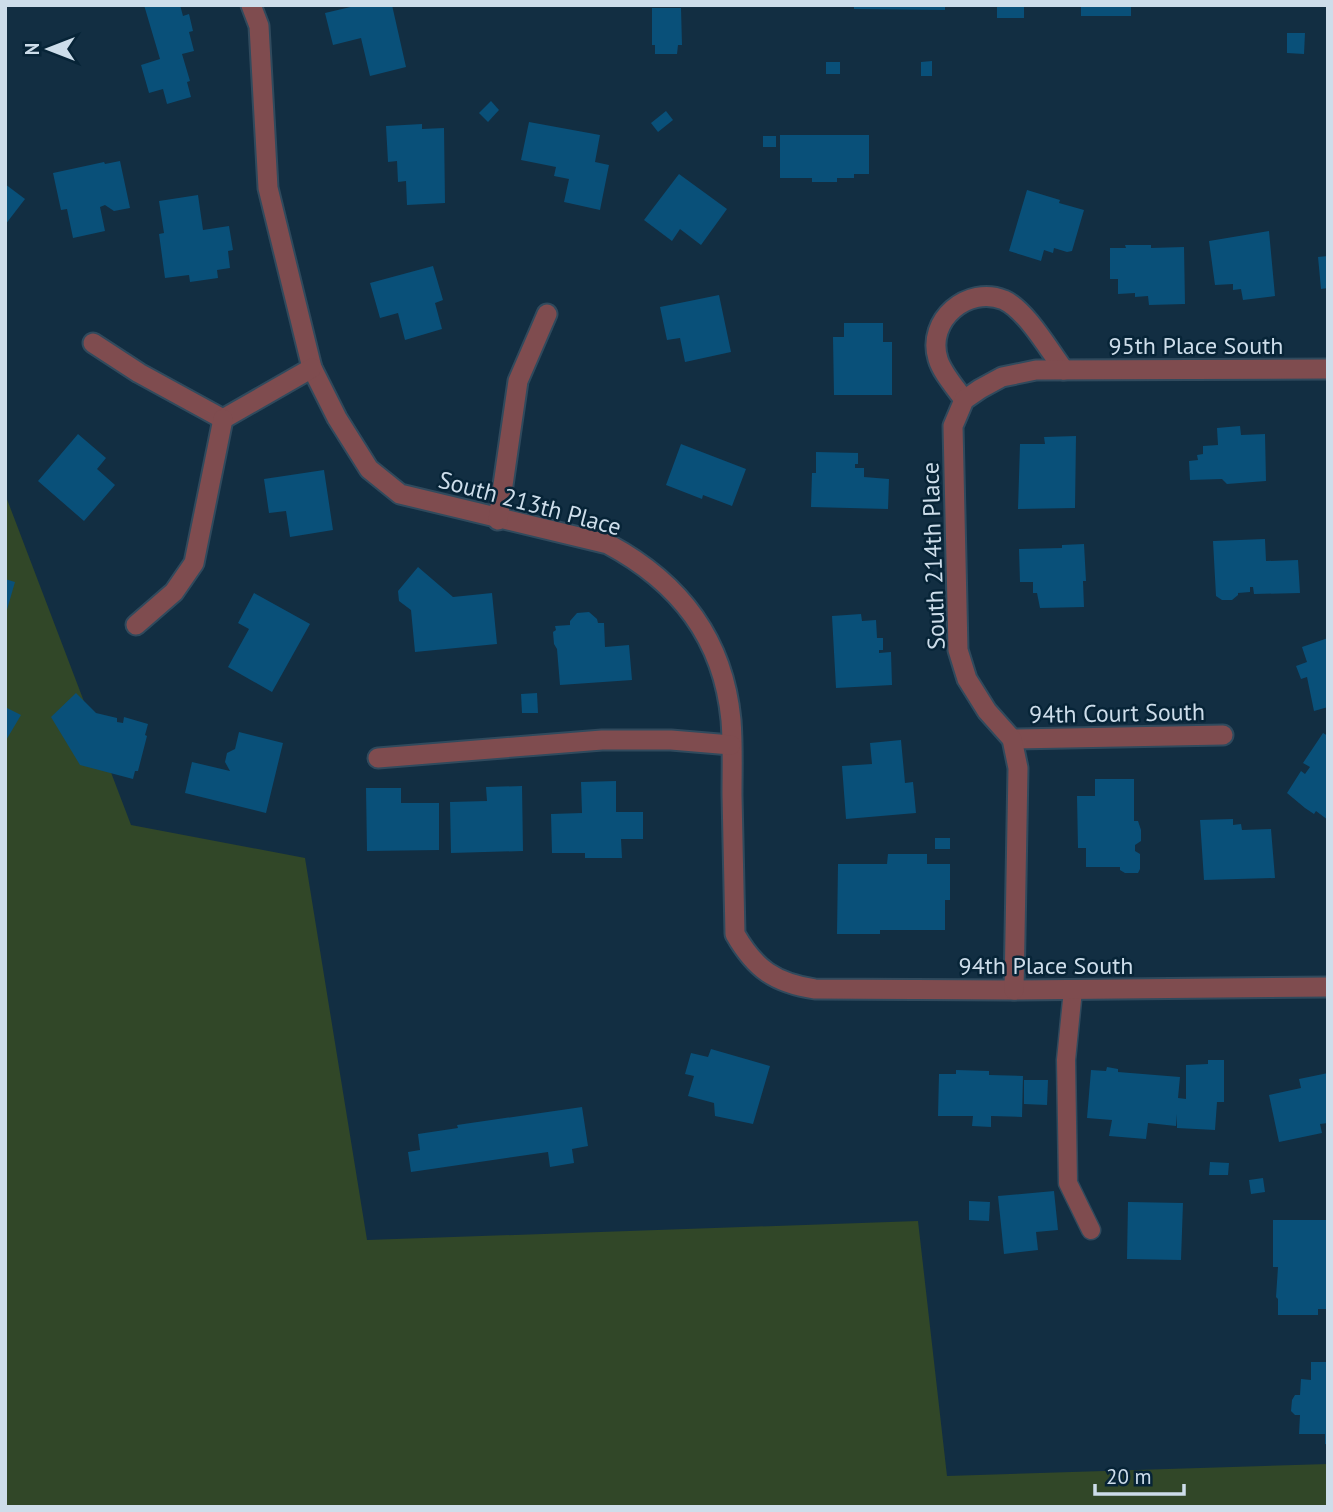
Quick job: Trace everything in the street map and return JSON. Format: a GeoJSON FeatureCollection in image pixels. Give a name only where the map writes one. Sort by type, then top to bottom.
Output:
{"type":"FeatureCollection","features":[{"type":"Feature","properties":{"kind":"street","name":"South 213th Place"},"geometry":{"type":"LineString","coordinates":[[251,5],[259,26],[268,188],[312,368],[337,418],[369,469],[400,495],[608,544],[638,560],[669,585],[699,621],[719,666],[731,719],[735,934],[748,956],[768,974]]}},
{"type":"Feature","properties":{"kind":"street"},"geometry":{"type":"LineString","coordinates":[[964,400],[938,359],[936,342],[941,326],[952,308],[968,298],[991,297],[1005,301],[1019,311],[1064,370]]}},
{"type":"Feature","properties":{"kind":"street"},"geometry":{"type":"LineString","coordinates":[[498,520],[518,381],[547,314]]}},
{"type":"Feature","properties":{"kind":"street"},"geometry":{"type":"LineString","coordinates":[[93,343],[139,373],[223,419]]}},
{"type":"Feature","properties":{"kind":"street"},"geometry":{"type":"LineString","coordinates":[[136,625],[174,592],[194,563],[223,419],[312,368]]}},
{"type":"Feature","properties":{"kind":"street","name":"95th Place South"},"geometry":{"type":"LineString","coordinates":[[964,400],[1002,377],[1036,370],[1328,369]]}},
{"type":"Feature","properties":{"kind":"street","name":"South 214th Place"},"geometry":{"type":"LineString","coordinates":[[964,400],[953,426],[958,650],[967,678],[987,711],[1012,739]]}},
{"type":"Feature","properties":{"kind":"street","name":"94th Court South"},"geometry":{"type":"LineString","coordinates":[[1012,739],[1223,735]]}},
{"type":"Feature","properties":{"kind":"street"},"geometry":{"type":"LineString","coordinates":[[1012,739],[1018,768],[1014,990]]}},
{"type":"Feature","properties":{"kind":"street"},"geometry":{"type":"LineString","coordinates":[[378,758],[602,740],[671,740],[731,745]]}},
{"type":"Feature","properties":{"kind":"street","name":"94th Place South"},"geometry":{"type":"LineString","coordinates":[[768,974],[792,986],[815,989],[1328,987]]}},
{"type":"Feature","properties":{"kind":"lane"},"geometry":{"type":"LineString","coordinates":[[1073,990],[1066,1060],[1068,1183],[1091,1230]]}},
{"type":"Feature","properties":{"kind":"green space"},"geometry":{"type":"Polygon","coordinates":[[[5,494],[131,825],[305,858],[367,1240],[918,1221],[947,1476],[1328,1464],[1328,1507],[5,1507],[5,494]]]}},
{"type":"Feature","properties":{"kind":"building"},"geometry":{"type":"Polygon","coordinates":[[[144,5],[180,5],[183,16],[189,14],[193,31],[189,32],[194,51],[182,54],[190,81],[187,82],[191,97],[167,104],[163,89],[149,93],[141,65],[160,59],[144,5]]]}},
{"type":"Feature","properties":{"kind":"building"},"geometry":{"type":"Polygon","coordinates":[[[359,5],[392,5],[406,67],[370,76],[361,38],[333,45],[325,13],[359,5]]]}},
{"type":"Feature","properties":{"kind":"building"},"geometry":{"type":"Polygon","coordinates":[[[854,5],[945,5],[945,10],[854,9],[854,5]]]}},
{"type":"Feature","properties":{"kind":"building"},"geometry":{"type":"Polygon","coordinates":[[[997,5],[1024,5],[1024,18],[997,18],[997,5]]]}},
{"type":"Feature","properties":{"kind":"building"},"geometry":{"type":"Polygon","coordinates":[[[1081,5],[1131,5],[1131,16],[1081,16],[1081,5]]]}},
{"type":"Feature","properties":{"kind":"building"},"geometry":{"type":"Polygon","coordinates":[[[652,8],[681,8],[682,45],[678,45],[677,54],[655,54],[655,45],[652,45],[652,8]]]}},
{"type":"Feature","properties":{"kind":"building"},"geometry":{"type":"Polygon","coordinates":[[[1287,33],[1305,33],[1304,54],[1287,53],[1287,33]]]}},
{"type":"Feature","properties":{"kind":"building"},"geometry":{"type":"Polygon","coordinates":[[[932,61],[932,76],[921,76],[921,62],[932,61]]]}},
{"type":"Feature","properties":{"kind":"building"},"geometry":{"type":"Polygon","coordinates":[[[826,62],[840,62],[840,74],[826,74],[826,62]]]}},
{"type":"Feature","properties":{"kind":"building"},"geometry":{"type":"Polygon","coordinates":[[[491,101],[499,110],[488,122],[479,113],[491,101]]]}},
{"type":"Feature","properties":{"kind":"building"},"geometry":{"type":"Polygon","coordinates":[[[666,111],[673,120],[658,132],[651,123],[666,111]]]}},
{"type":"Feature","properties":{"kind":"building"},"geometry":{"type":"Polygon","coordinates":[[[529,122],[600,135],[595,162],[609,165],[600,210],[564,202],[569,179],[554,176],[556,167],[521,160],[529,122]]]}},
{"type":"Feature","properties":{"kind":"building"},"geometry":{"type":"Polygon","coordinates":[[[422,124],[422,129],[444,128],[445,203],[407,205],[406,181],[398,182],[397,161],[388,162],[386,126],[422,124]]]}},
{"type":"Feature","properties":{"kind":"building"},"geometry":{"type":"Polygon","coordinates":[[[780,135],[869,135],[869,174],[854,174],[854,178],[837,178],[837,182],[812,182],[812,178],[780,178],[780,135]]]}},
{"type":"Feature","properties":{"kind":"building"},"geometry":{"type":"Polygon","coordinates":[[[763,136],[776,136],[776,147],[763,147],[763,136]]]}},
{"type":"Feature","properties":{"kind":"building"},"geometry":{"type":"Polygon","coordinates":[[[120,161],[130,208],[114,211],[105,205],[100,207],[105,231],[73,238],[67,209],[61,210],[53,173],[120,161]]]}},
{"type":"Feature","properties":{"kind":"building"},"geometry":{"type":"Polygon","coordinates":[[[679,174],[727,209],[701,245],[680,229],[672,241],[644,220],[679,174]]]}},
{"type":"Feature","properties":{"kind":"building"},"geometry":{"type":"Polygon","coordinates":[[[5,184],[25,199],[5,225],[5,184]]]}},
{"type":"Feature","properties":{"kind":"building"},"geometry":{"type":"Polygon","coordinates":[[[1027,190],[1084,210],[1072,251],[1054,248],[1053,253],[1044,250],[1041,261],[1009,251],[1027,190]]]}},
{"type":"Feature","properties":{"kind":"building"},"geometry":{"type":"Polygon","coordinates":[[[198,195],[203,230],[229,226],[233,250],[228,251],[230,268],[217,270],[218,278],[190,282],[189,275],[165,278],[159,234],[164,233],[159,201],[198,195]]]}},
{"type":"Feature","properties":{"kind":"building"},"geometry":{"type":"Polygon","coordinates":[[[1269,231],[1275,296],[1243,300],[1241,289],[1233,290],[1233,284],[1215,285],[1209,241],[1269,231]]]}},
{"type":"Feature","properties":{"kind":"building"},"geometry":{"type":"Polygon","coordinates":[[[1125,245],[1151,245],[1151,248],[1184,247],[1185,304],[1149,305],[1148,296],[1135,297],[1135,293],[1118,294],[1118,279],[1110,279],[1110,248],[1126,248],[1125,245]]]}},
{"type":"Feature","properties":{"kind":"building"},"geometry":{"type":"Polygon","coordinates":[[[1328,256],[1328,288],[1321,289],[1318,257],[1328,256]]]}},
{"type":"Feature","properties":{"kind":"building"},"geometry":{"type":"Polygon","coordinates":[[[433,266],[443,300],[435,303],[442,329],[405,340],[398,313],[380,318],[370,283],[433,266]]]}},
{"type":"Feature","properties":{"kind":"building"},"geometry":{"type":"Polygon","coordinates":[[[719,295],[731,352],[685,362],[680,338],[667,340],[660,307],[719,295]]]}},
{"type":"Feature","properties":{"kind":"building"},"geometry":{"type":"Polygon","coordinates":[[[844,323],[883,323],[883,342],[892,342],[892,395],[834,395],[833,337],[844,337],[844,323]]]}},
{"type":"Feature","properties":{"kind":"building"},"geometry":{"type":"Polygon","coordinates":[[[1240,426],[1241,435],[1265,434],[1266,481],[1227,484],[1222,479],[1190,480],[1189,461],[1198,460],[1197,455],[1203,454],[1203,446],[1218,445],[1217,428],[1240,426]]]}},
{"type":"Feature","properties":{"kind":"building"},"geometry":{"type":"Polygon","coordinates":[[[78,434],[106,458],[97,469],[115,485],[84,521],[38,481],[78,434]]]}},
{"type":"Feature","properties":{"kind":"building"},"geometry":{"type":"Polygon","coordinates":[[[1076,436],[1075,508],[1018,509],[1020,444],[1045,444],[1044,437],[1076,436]]]}},
{"type":"Feature","properties":{"kind":"building"},"geometry":{"type":"Polygon","coordinates":[[[681,444],[746,469],[732,506],[703,495],[702,499],[666,485],[681,444]]]}},
{"type":"Feature","properties":{"kind":"building"},"geometry":{"type":"Polygon","coordinates":[[[816,452],[858,453],[858,464],[855,464],[855,468],[864,468],[864,477],[889,479],[888,509],[811,507],[816,452]]]}},
{"type":"Feature","properties":{"kind":"building"},"geometry":{"type":"Polygon","coordinates":[[[324,470],[333,530],[290,537],[286,511],[269,513],[264,479],[324,470]]]}},
{"type":"Feature","properties":{"kind":"building"},"geometry":{"type":"Polygon","coordinates":[[[1265,539],[1266,561],[1298,560],[1300,593],[1254,594],[1253,587],[1250,587],[1250,592],[1238,593],[1232,600],[1222,600],[1216,596],[1213,541],[1265,539]]]}},
{"type":"Feature","properties":{"kind":"building"},"geometry":{"type":"Polygon","coordinates":[[[1084,544],[1084,607],[1040,608],[1037,593],[1033,593],[1033,582],[1020,582],[1019,549],[1062,548],[1062,545],[1084,544]]]}},
{"type":"Feature","properties":{"kind":"building"},"geometry":{"type":"Polygon","coordinates":[[[418,567],[453,597],[492,593],[497,644],[415,652],[411,610],[399,601],[398,591],[418,567]]]}},
{"type":"Feature","properties":{"kind":"building"},"geometry":{"type":"Polygon","coordinates":[[[5,579],[15,582],[6,613],[5,613],[5,579]]]}},
{"type":"Feature","properties":{"kind":"building"},"geometry":{"type":"Polygon","coordinates":[[[254,593],[310,624],[272,692],[228,667],[249,629],[238,623],[254,593]]]}},
{"type":"Feature","properties":{"kind":"building"},"geometry":{"type":"Polygon","coordinates":[[[589,612],[598,623],[604,623],[605,647],[629,645],[632,680],[560,685],[557,649],[554,644],[555,626],[570,625],[577,613],[589,612]]]}},
{"type":"Feature","properties":{"kind":"building"},"geometry":{"type":"Polygon","coordinates":[[[861,614],[862,621],[876,620],[877,638],[883,638],[883,650],[879,650],[879,653],[891,652],[892,685],[836,688],[832,616],[861,614]]]}},
{"type":"Feature","properties":{"kind":"building"},"geometry":{"type":"Polygon","coordinates":[[[1328,638],[1328,707],[1314,711],[1307,677],[1301,679],[1296,666],[1307,662],[1302,647],[1328,638]]]}},
{"type":"Feature","properties":{"kind":"building"},"geometry":{"type":"Polygon","coordinates":[[[76,693],[96,713],[117,718],[117,722],[123,723],[124,717],[148,724],[138,771],[135,771],[133,779],[80,765],[51,717],[76,693]]]}},
{"type":"Feature","properties":{"kind":"building"},"geometry":{"type":"Polygon","coordinates":[[[537,693],[538,713],[522,713],[521,694],[537,693]]]}},
{"type":"Feature","properties":{"kind":"building"},"geometry":{"type":"Polygon","coordinates":[[[5,707],[21,715],[5,742],[5,707]]]}},
{"type":"Feature","properties":{"kind":"building"},"geometry":{"type":"Polygon","coordinates":[[[239,732],[283,743],[266,813],[185,793],[192,762],[230,771],[225,762],[227,753],[235,749],[239,732]]]}},
{"type":"Feature","properties":{"kind":"building"},"geometry":{"type":"Polygon","coordinates":[[[1323,733],[1328,736],[1328,820],[1316,811],[1314,814],[1287,793],[1301,771],[1305,774],[1310,767],[1303,763],[1323,733]]]}},
{"type":"Feature","properties":{"kind":"building"},"geometry":{"type":"Polygon","coordinates":[[[901,740],[905,783],[913,782],[916,813],[846,819],[842,766],[872,764],[870,743],[901,740]]]}},
{"type":"Feature","properties":{"kind":"building"},"geometry":{"type":"Polygon","coordinates":[[[1095,779],[1134,779],[1134,821],[1138,821],[1141,830],[1141,841],[1135,845],[1135,851],[1140,854],[1138,873],[1125,873],[1120,867],[1086,867],[1086,848],[1078,848],[1077,796],[1095,796],[1095,779]]]}},
{"type":"Feature","properties":{"kind":"building"},"geometry":{"type":"Polygon","coordinates":[[[616,781],[616,812],[643,812],[643,839],[621,839],[622,858],[585,858],[585,853],[552,853],[551,814],[582,813],[581,782],[616,781]]]}},
{"type":"Feature","properties":{"kind":"building"},"geometry":{"type":"Polygon","coordinates":[[[522,786],[523,851],[451,853],[450,802],[487,801],[486,787],[522,786]]]}},
{"type":"Feature","properties":{"kind":"building"},"geometry":{"type":"Polygon","coordinates":[[[366,788],[401,788],[401,803],[439,803],[439,850],[367,851],[366,788]]]}},
{"type":"Feature","properties":{"kind":"building"},"geometry":{"type":"Polygon","coordinates":[[[1233,819],[1233,825],[1241,824],[1242,830],[1271,829],[1275,878],[1204,880],[1200,820],[1233,819]]]}},
{"type":"Feature","properties":{"kind":"building"},"geometry":{"type":"Polygon","coordinates":[[[935,838],[950,838],[950,849],[935,849],[935,838]]]}},
{"type":"Feature","properties":{"kind":"building"},"geometry":{"type":"Polygon","coordinates":[[[888,854],[927,854],[927,864],[950,864],[950,900],[945,900],[945,930],[880,930],[880,934],[837,934],[838,864],[887,864],[888,854]]]}},
{"type":"Feature","properties":{"kind":"building"},"geometry":{"type":"Polygon","coordinates":[[[711,1049],[770,1066],[753,1124],[715,1116],[714,1103],[688,1096],[694,1076],[685,1074],[691,1053],[708,1057],[711,1049]]]}},
{"type":"Feature","properties":{"kind":"building"},"geometry":{"type":"Polygon","coordinates":[[[1208,1060],[1224,1060],[1224,1102],[1217,1102],[1215,1130],[1177,1128],[1177,1114],[1176,1126],[1148,1123],[1146,1139],[1109,1136],[1112,1120],[1087,1118],[1091,1070],[1106,1071],[1107,1067],[1118,1069],[1118,1072],[1180,1077],[1178,1098],[1186,1099],[1186,1065],[1208,1064],[1208,1060]]]}},
{"type":"Feature","properties":{"kind":"building"},"geometry":{"type":"Polygon","coordinates":[[[956,1070],[1023,1076],[1022,1117],[991,1116],[991,1127],[972,1126],[973,1116],[938,1116],[939,1074],[956,1074],[956,1070]]]}},
{"type":"Feature","properties":{"kind":"building"},"geometry":{"type":"Polygon","coordinates":[[[1328,1073],[1328,1123],[1320,1124],[1322,1133],[1279,1142],[1269,1095],[1301,1088],[1299,1079],[1328,1073]]]}},
{"type":"Feature","properties":{"kind":"building"},"geometry":{"type":"Polygon","coordinates":[[[1024,1080],[1048,1080],[1047,1105],[1024,1104],[1024,1080]]]}},
{"type":"Feature","properties":{"kind":"building"},"geometry":{"type":"Polygon","coordinates":[[[582,1107],[588,1146],[572,1149],[574,1163],[550,1167],[548,1152],[411,1172],[408,1152],[420,1150],[418,1134],[458,1128],[457,1125],[582,1107]]]}},
{"type":"Feature","properties":{"kind":"building"},"geometry":{"type":"Polygon","coordinates":[[[1210,1162],[1229,1163],[1228,1175],[1209,1175],[1210,1162]]]}},
{"type":"Feature","properties":{"kind":"building"},"geometry":{"type":"Polygon","coordinates":[[[1263,1178],[1265,1192],[1251,1194],[1249,1180],[1263,1178]]]}},
{"type":"Feature","properties":{"kind":"building"},"geometry":{"type":"Polygon","coordinates":[[[1054,1191],[1058,1230],[1036,1232],[1038,1250],[1004,1254],[998,1196],[1054,1191]]]}},
{"type":"Feature","properties":{"kind":"building"},"geometry":{"type":"Polygon","coordinates":[[[969,1201],[990,1202],[989,1221],[969,1220],[969,1201]]]}},
{"type":"Feature","properties":{"kind":"building"},"geometry":{"type":"Polygon","coordinates":[[[1128,1202],[1183,1203],[1181,1260],[1127,1259],[1128,1202]]]}},
{"type":"Feature","properties":{"kind":"building"},"geometry":{"type":"Polygon","coordinates":[[[1273,1220],[1328,1220],[1328,1309],[1318,1309],[1318,1315],[1278,1315],[1278,1267],[1273,1267],[1273,1220]]]}},
{"type":"Feature","properties":{"kind":"building"},"geometry":{"type":"Polygon","coordinates":[[[1311,1362],[1328,1362],[1328,1445],[1325,1444],[1325,1434],[1299,1434],[1300,1415],[1291,1411],[1292,1400],[1295,1395],[1300,1395],[1301,1379],[1311,1380],[1311,1362]]]}}]}
